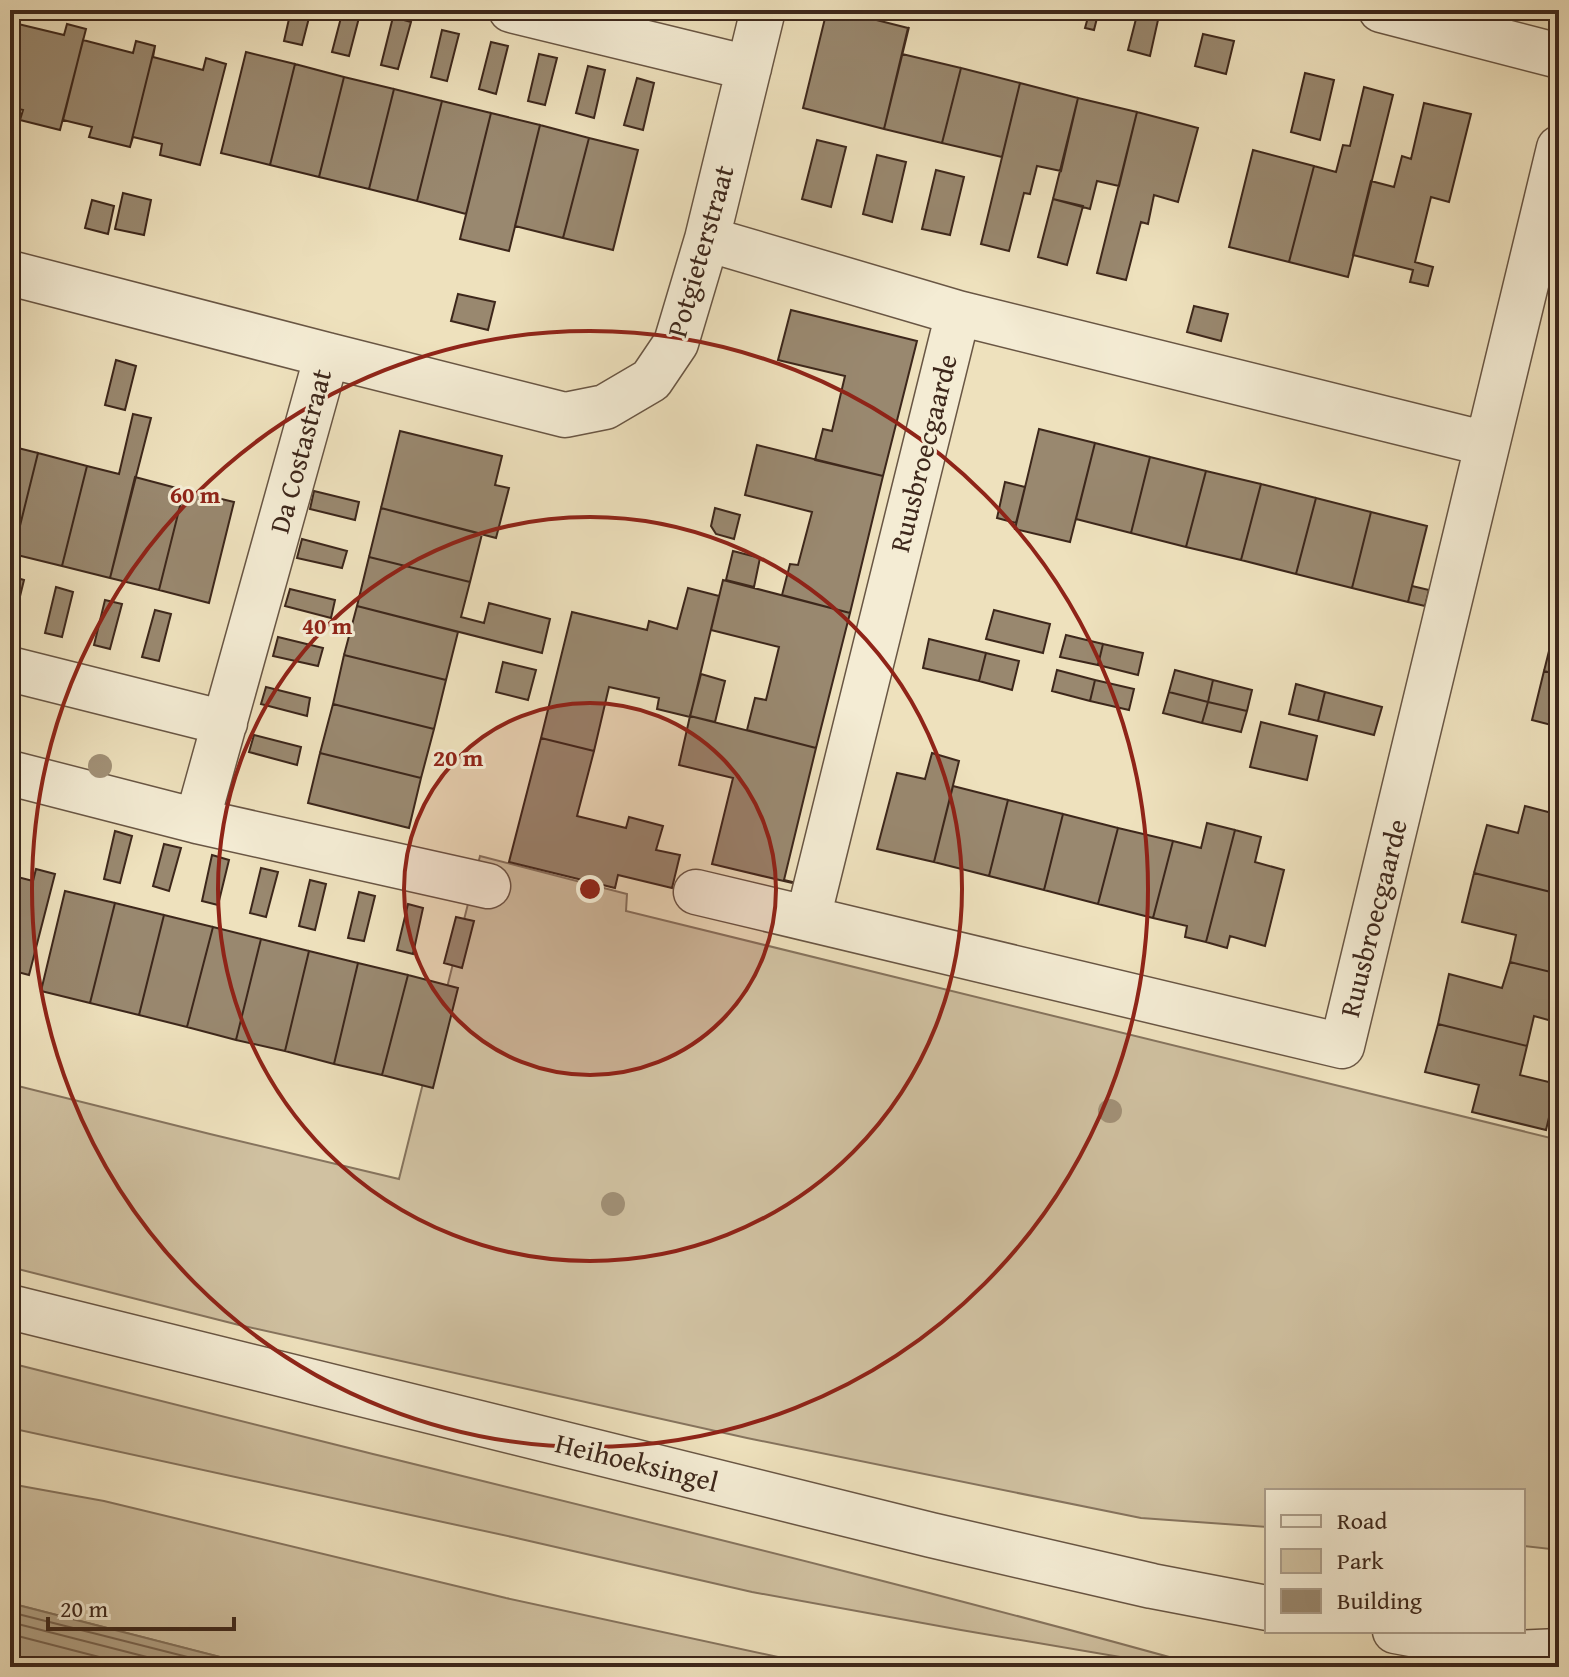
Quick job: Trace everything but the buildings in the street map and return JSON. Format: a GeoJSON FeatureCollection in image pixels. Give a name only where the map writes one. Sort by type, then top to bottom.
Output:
{"type":"FeatureCollection","features":[{"type":"Feature","properties":{"kind":"street"},"geometry":{"type":"LineString","coordinates":[[511,10],[749,68]]}},
{"type":"Feature","properties":{"kind":"street","name":"Potgieterstraat"},"geometry":{"type":"LineString","coordinates":[[327,355],[565,415],[605,407],[651,380],[676,343],[707,239],[763,10]]}},
{"type":"Feature","properties":{"kind":"street"},"geometry":{"type":"LineString","coordinates":[[1381,10],[1559,56]]}},
{"type":"Feature","properties":{"kind":"street","name":"Ruusbroecgaarde"},"geometry":{"type":"LineString","coordinates":[[696,892],[1342,1046],[1559,148]]}},
{"type":"Feature","properties":{"kind":"street"},"geometry":{"type":"LineString","coordinates":[[707,239],[958,313],[1487,444]]}},
{"type":"Feature","properties":{"kind":"street","name":"Da Costastraat"},"geometry":{"type":"LineString","coordinates":[[10,273],[327,355],[197,821]]}},
{"type":"Feature","properties":{"kind":"street","name":"Ruusbroecgaarde"},"geometry":{"type":"LineString","coordinates":[[808,918],[958,313]]}},
{"type":"Feature","properties":{"kind":"street"},"geometry":{"type":"LineString","coordinates":[[10,669],[225,723]]}},
{"type":"Feature","properties":{"kind":"street"},"geometry":{"type":"LineString","coordinates":[[10,773],[197,821],[488,886]]}},
{"type":"Feature","properties":{"kind":"street","name":"Heihoeksingel"},"geometry":{"type":"LineString","coordinates":[[10,1307],[931,1535],[1152,1586],[1265,1608]]}},
{"type":"Feature","properties":{"kind":"street"},"geometry":{"type":"LineString","coordinates":[[1404,1633],[1526,1660],[1559,1651]]}},
{"type":"Feature","properties":{"kind":"green space"},"geometry":{"type":"Polygon","coordinates":[[[480,856],[627,894],[626,911],[1559,1140],[1559,1550],[1525,1546],[1525,1489],[1265,1489],[1265,1527],[1141,1518],[747,1438],[239,1325],[10,1267],[10,1084],[399,1179],[480,856]]]}},
{"type":"Feature","properties":{"kind":"green space"},"geometry":{"type":"Polygon","coordinates":[[[10,1363],[785,1556],[1205,1667],[1179,1667],[752,1592],[10,1428],[10,1363]]]}},
{"type":"Feature","properties":{"kind":"green space"},"geometry":{"type":"Polygon","coordinates":[[[10,1484],[104,1501],[506,1598],[824,1667],[259,1667],[10,1603],[10,1484]]]}},
{"type":"Feature","properties":{"kind":"water"},"geometry":{"type":"Polygon","coordinates":[[[10,1603],[259,1667],[10,1667],[10,1603]]]}}]}
